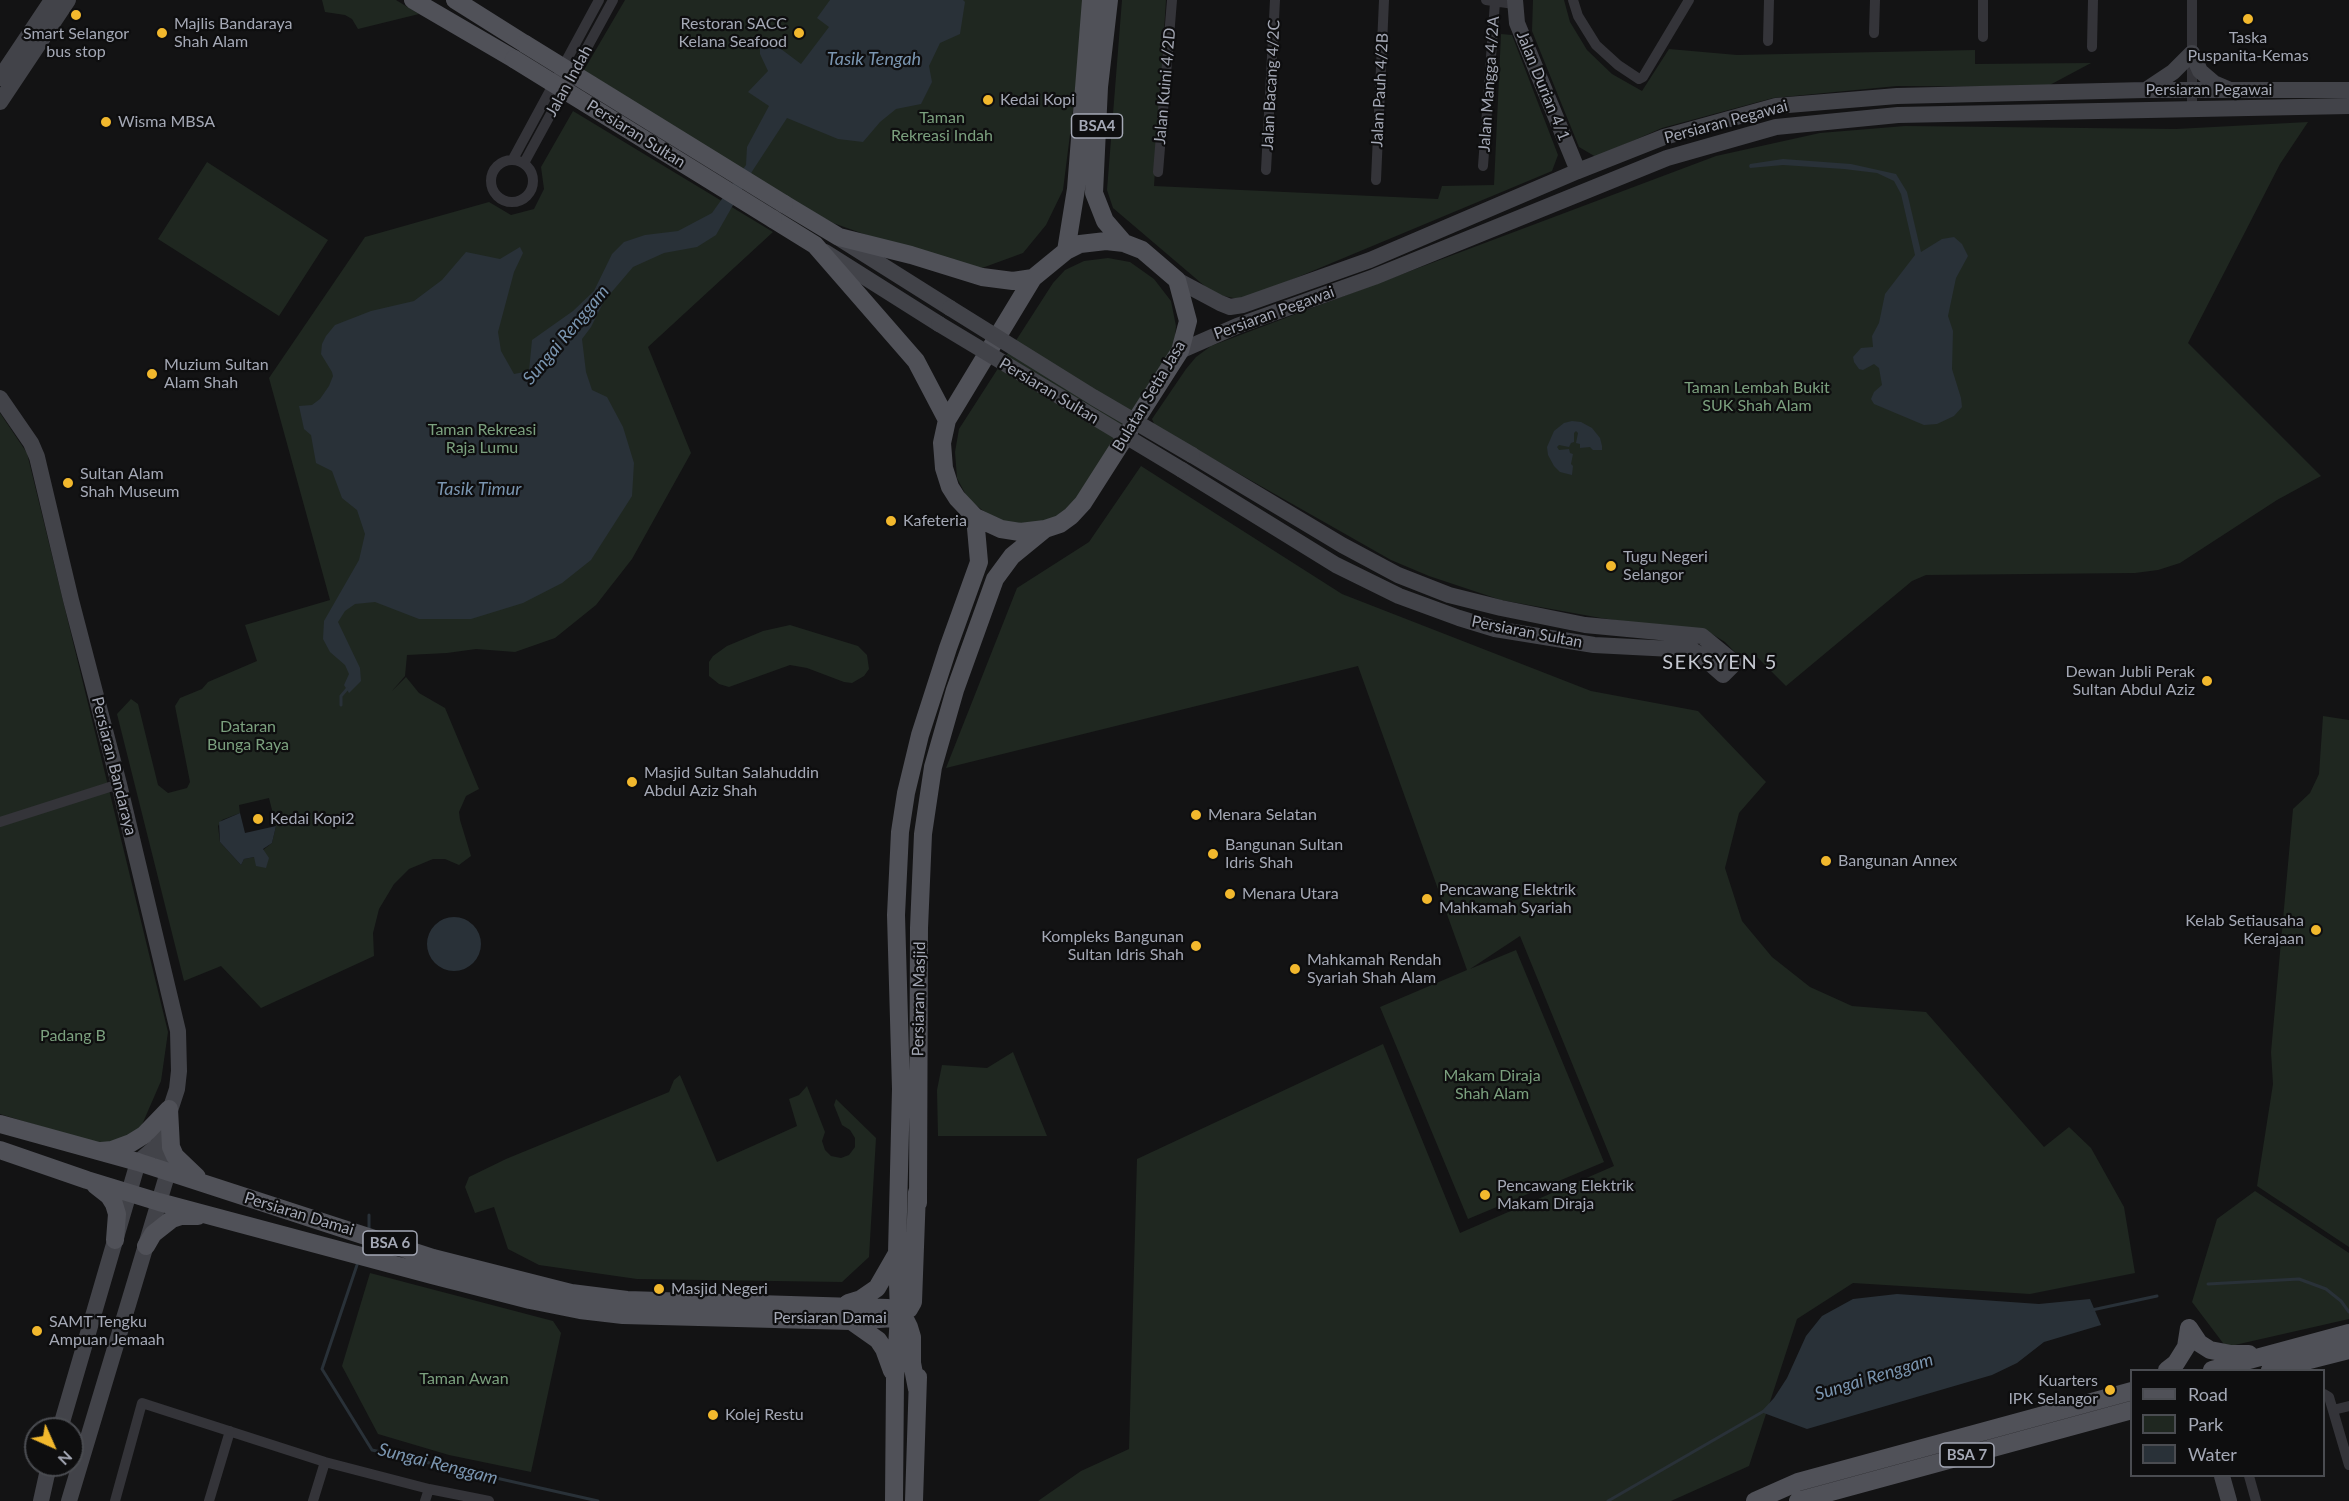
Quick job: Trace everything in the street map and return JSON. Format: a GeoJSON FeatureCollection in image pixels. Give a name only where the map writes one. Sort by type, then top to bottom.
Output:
{"type":"FeatureCollection","features":[{"type":"Feature","properties":{"kind":"main road"},"geometry":{"type":"LineString","coordinates":[[0,78],[52,0]]}},
{"type":"Feature","properties":{"kind":"main road"},"geometry":{"type":"LineString","coordinates":[[0,102],[68,0]]}},
{"type":"Feature","properties":{"kind":"main road","name":"Persiaran Sultan"},"geometry":{"type":"LineString","coordinates":[[413,0],[1336,565],[1399,596],[1495,629],[1594,645],[1692,650],[1729,669],[1702,636],[1585,625],[1449,595],[1398,575],[1342,545],[1093,397],[839,237],[525,44],[470,5],[455,0]]}},
{"type":"Feature","properties":{"kind":"main road","name":"BSA4"},"geometry":{"type":"LineString","coordinates":[[1066,251],[1076,189],[1091,0]]}},
{"type":"Feature","properties":{"kind":"main road","name":"BSA4"},"geometry":{"type":"LineString","coordinates":[[1108,0],[1099,87],[1094,193],[1104,221],[1124,243]]}},
{"type":"Feature","properties":{"kind":"main road","name":"Jalan Durian 4/1"},"geometry":{"type":"LineString","coordinates":[[1514,2],[1517,23],[1578,171]]}},
{"type":"Feature","properties":{"kind":"main road"},"geometry":{"type":"LineString","coordinates":[[2145,90],[2173,72],[2192,53],[2200,71],[2214,83],[2231,90]]}},
{"type":"Feature","properties":{"kind":"main road","name":"Persiaran Pegawai"},"geometry":{"type":"LineString","coordinates":[[1177,280],[1230,307],[1243,305],[1370,260],[1578,171],[1664,137],[1776,106],[1897,96],[2145,90],[2349,90]]}},
{"type":"Feature","properties":{"kind":"main road","name":"Persiaran Pegawai"},"geometry":{"type":"LineString","coordinates":[[1180,351],[1237,326],[1374,277],[1667,158],[1776,127],[1898,115],[2349,106]]}},
{"type":"Feature","properties":{"kind":"main road"},"geometry":{"type":"LineString","coordinates":[[839,237],[911,255],[982,278],[1012,281],[1033,278]]}},
{"type":"Feature","properties":{"kind":"main road","name":"Bulatan Setia Jasa"},"geometry":{"type":"LineString","coordinates":[[1106,241],[1124,243],[1142,250],[1177,280],[1188,321],[1180,351],[1083,503],[1060,524],[1045,529],[1020,532],[1000,529],[975,517],[950,487],[944,468],[942,443],[947,420],[1033,278],[1066,251],[1088,243],[1106,241]]}},
{"type":"Feature","properties":{"kind":"main road"},"geometry":{"type":"LineString","coordinates":[[815,245],[916,361],[947,420]]}},
{"type":"Feature","properties":{"kind":"main road","name":"Persiaran Bandaraya"},"geometry":{"type":"LineString","coordinates":[[0,398],[31,442],[38,457],[71,600],[119,784],[178,1031],[177,1089],[159,1144]]}},
{"type":"Feature","properties":{"kind":"main road","name":"Persiaran Masjid"},"geometry":{"type":"LineString","coordinates":[[894,1501],[895,1379],[899,1316],[897,1253],[901,1089],[897,915],[900,832],[906,793],[920,735],[940,668],[979,561],[975,517]]}},
{"type":"Feature","properties":{"kind":"main road","name":"Persiaran Masjid"},"geometry":{"type":"LineString","coordinates":[[914,1501],[921,1316],[917,1192],[923,834],[933,767],[955,690],[995,579],[1012,555],[1045,529]]}},
{"type":"Feature","properties":{"kind":"main road"},"geometry":{"type":"LineString","coordinates":[[98,1151],[112,1150],[131,1143],[144,1135],[169,1109]]}},
{"type":"Feature","properties":{"kind":"main road"},"geometry":{"type":"LineString","coordinates":[[169,1109],[171,1147],[175,1156],[190,1172],[209,1186]]}},
{"type":"Feature","properties":{"kind":"main road","name":"Persiaran Damai"},"geometry":{"type":"LineString","coordinates":[[0,1124],[138,1162],[433,1258],[623,1315],[850,1321],[888,1320],[899,1316]]}},
{"type":"Feature","properties":{"kind":"main road"},"geometry":{"type":"LineString","coordinates":[[63,1417],[138,1162],[159,1144],[168,1172],[69,1501]]}},
{"type":"Feature","properties":{"kind":"main road","name":"Persiaran Damai"},"geometry":{"type":"LineString","coordinates":[[0,1149],[87,1180],[159,1202],[530,1300],[839,1305],[888,1308],[899,1316]]}},
{"type":"Feature","properties":{"kind":"main road"},"geometry":{"type":"LineString","coordinates":[[87,1180],[102,1189],[114,1204],[117,1214],[115,1240]]}},
{"type":"Feature","properties":{"kind":"main road"},"geometry":{"type":"LineString","coordinates":[[917,1192],[913,1302],[909,1309],[899,1316],[906,1321],[912,1337],[912,1363],[917,1389]]}},
{"type":"Feature","properties":{"kind":"main road"},"geometry":{"type":"LineString","coordinates":[[146,1246],[153,1234],[172,1219],[181,1216],[211,1216]]}},
{"type":"Feature","properties":{"kind":"main road"},"geometry":{"type":"LineString","coordinates":[[839,1305],[861,1299],[877,1288],[897,1253]]}},
{"type":"Feature","properties":{"kind":"main road"},"geometry":{"type":"LineString","coordinates":[[850,1321],[878,1340],[884,1349],[895,1379]]}},
{"type":"Feature","properties":{"kind":"main road"},"geometry":{"type":"LineString","coordinates":[[2169,1369],[2186,1347],[2189,1328],[2199,1342],[2210,1350],[2231,1354],[2282,1351]]}},
{"type":"Feature","properties":{"kind":"main road"},"geometry":{"type":"LineString","coordinates":[[2219,1369],[2349,1333]]}},
{"type":"Feature","properties":{"kind":"main road"},"geometry":{"type":"LineString","coordinates":[[2278,1369],[2349,1350]]}},
{"type":"Feature","properties":{"kind":"main road","name":"BSA 7"},"geometry":{"type":"LineString","coordinates":[[1755,1501],[1798,1482],[2130,1392]]}},
{"type":"Feature","properties":{"kind":"main road","name":"BSA 7"},"geometry":{"type":"LineString","coordinates":[[1798,1501],[2130,1411]]}},
{"type":"Feature","properties":{"kind":"main road"},"geometry":{"type":"LineString","coordinates":[[40,1501],[46,1477]]}},
{"type":"Feature","properties":{"kind":"main road"},"geometry":{"type":"LineString","coordinates":[[2222,1477],[2229,1501]]}},
{"type":"Feature","properties":{"kind":"street","name":"Jalan Indah"},"geometry":{"type":"LineString","coordinates":[[599,0],[518,161],[614,0]]}},
{"type":"Feature","properties":{"kind":"street","name":"Jalan Kuini 4/2D"},"geometry":{"type":"LineString","coordinates":[[1158,172],[1172,0]]}},
{"type":"Feature","properties":{"kind":"street","name":"Jalan Bacang 4/2C"},"geometry":{"type":"LineString","coordinates":[[1266,170],[1275,0]]}},
{"type":"Feature","properties":{"kind":"street","name":"Jalan Pauh 4/2B"},"geometry":{"type":"LineString","coordinates":[[1376,180],[1384,0]]}},
{"type":"Feature","properties":{"kind":"street"},"geometry":{"type":"LineString","coordinates":[[1573,0],[1578,16],[1596,45],[1618,65],[1639,79],[1643,77],[1689,0]]}},
{"type":"Feature","properties":{"kind":"street"},"geometry":{"type":"LineString","coordinates":[[1768,41],[1769,0]]}},
{"type":"Feature","properties":{"kind":"street"},"geometry":{"type":"LineString","coordinates":[[1874,33],[1875,0]]}},
{"type":"Feature","properties":{"kind":"street"},"geometry":{"type":"LineString","coordinates":[[1983,0],[1983,37]]}},
{"type":"Feature","properties":{"kind":"street"},"geometry":{"type":"LineString","coordinates":[[2092,47],[2093,0]]}},
{"type":"Feature","properties":{"kind":"street"},"geometry":{"type":"LineString","coordinates":[[2192,0],[2192,109]]}},
{"type":"Feature","properties":{"kind":"street"},"geometry":{"type":"LineString","coordinates":[[1490,1],[1514,2]]}},
{"type":"Feature","properties":{"kind":"street","name":"Jalan Mangga 4/2A"},"geometry":{"type":"LineString","coordinates":[[1483,166],[1490,1]]}},
{"type":"Feature","properties":{"kind":"street"},"geometry":{"type":"LineString","coordinates":[[0,822],[119,784]]}},
{"type":"Feature","properties":{"kind":"street"},"geometry":{"type":"LineString","coordinates":[[2326,1395],[2333,1410],[2349,1465]]}},
{"type":"Feature","properties":{"kind":"street"},"geometry":{"type":"LineString","coordinates":[[115,1501],[142,1403],[325,1462],[429,1489],[489,1501]]}},
{"type":"Feature","properties":{"kind":"street"},"geometry":{"type":"LineString","coordinates":[[2333,1410],[2349,1406]]}},
{"type":"Feature","properties":{"kind":"street"},"geometry":{"type":"LineString","coordinates":[[209,1501],[230,1431]]}},
{"type":"Feature","properties":{"kind":"street"},"geometry":{"type":"LineString","coordinates":[[313,1501],[325,1462]]}},
{"type":"Feature","properties":{"kind":"street"},"geometry":{"type":"LineString","coordinates":[[2249,1477],[2256,1501]]}},
{"type":"Feature","properties":{"kind":"street"},"geometry":{"type":"LineString","coordinates":[[425,1501],[429,1489]]}},
{"type":"Feature","properties":{"kind":"green space"},"geometry":{"type":"Polygon","coordinates":[[[322,0],[396,0],[419,14],[358,29],[352,19],[345,15],[325,12],[322,0]]]}},
{"type":"Feature","properties":{"kind":"green space","name":"Taman Rekreasi Indah"},"geometry":{"type":"Polygon","coordinates":[[[625,0],[1087,0],[1063,190],[1046,225],[1023,253],[982,268],[931,258],[833,223],[763,184],[584,70],[625,0]]]}},
{"type":"Feature","properties":{"kind":"green space"},"geometry":{"type":"Polygon","coordinates":[[[1122,0],[1166,0],[1154,186],[1438,199],[1442,186],[1494,185],[1501,34],[1512,35],[1558,155],[1552,171],[1243,300],[1214,294],[1113,208],[1107,190],[1122,0]]]}},
{"type":"Feature","properties":{"kind":"green space"},"geometry":{"type":"Polygon","coordinates":[[[1533,0],[1564,0],[1570,22],[1587,50],[1612,74],[1642,91],[1669,49],[1737,55],[1975,50],[1975,64],[2091,63],[2046,87],[1897,86],[1773,98],[1662,128],[1596,157],[1579,147],[1532,31],[1533,0]]]}},
{"type":"Feature","properties":{"kind":"green space","name":"Taman Rekreasi Raja Lumu"},"geometry":{"type":"Polygon","coordinates":[[[573,111],[773,232],[648,347],[691,453],[632,559],[596,605],[555,638],[515,652],[476,649],[407,655],[405,676],[392,691],[406,677],[419,693],[445,708],[479,789],[466,796],[459,812],[471,856],[459,865],[445,859],[433,859],[409,869],[394,884],[379,909],[373,933],[374,956],[261,1008],[221,966],[184,981],[117,714],[131,699],[138,704],[158,785],[168,793],[187,788],[190,782],[175,706],[180,698],[202,689],[208,682],[257,661],[245,625],[330,600],[269,378],[365,237],[489,202],[511,215],[534,209],[544,189],[541,167],[573,111]],[[269,798],[239,805],[240,813],[222,820],[218,826],[220,842],[241,865],[244,859],[254,857],[272,843],[276,826],[269,798]]]}},
{"type":"Feature","properties":{"kind":"green space","name":"Taman Lembah Bukit SUK Shah Alam"},"geometry":{"type":"Polygon","coordinates":[[[2308,122],[2280,164],[2188,343],[2321,476],[2277,500],[2180,563],[2158,570],[2135,573],[1926,575],[1912,581],[1786,686],[1756,656],[1747,665],[1725,642],[1712,634],[1601,618],[1501,600],[1429,576],[1391,560],[1155,426],[1152,419],[1186,369],[1196,357],[1211,346],[1716,156],[1820,133],[1905,126],[2176,129],[2308,122]]]}},
{"type":"Feature","properties":{"kind":"green space"},"geometry":{"type":"Polygon","coordinates":[[[207,162],[328,240],[279,316],[158,239],[207,162]]]}},
{"type":"Feature","properties":{"kind":"green space"},"geometry":{"type":"Polygon","coordinates":[[[1108,258],[1130,262],[1154,279],[1171,301],[1176,326],[1174,347],[1081,500],[1061,517],[1033,527],[1012,525],[990,516],[968,499],[957,478],[955,452],[959,429],[1053,283],[1065,270],[1084,261],[1108,258]]]}},
{"type":"Feature","properties":{"kind":"green space","name":"Padang B"},"geometry":{"type":"Polygon","coordinates":[[[0,413],[27,453],[168,1032],[161,1081],[141,1127],[112,1148],[0,1114],[0,413]]]}},
{"type":"Feature","properties":{"kind":"green space","name":"Makam Diraja Shah Alam"},"geometry":{"type":"Polygon","coordinates":[[[1141,466],[1342,594],[1591,691],[1698,711],[1766,782],[1739,813],[1725,868],[1742,921],[1772,957],[1810,987],[1852,1006],[1926,1012],[2044,1147],[2069,1127],[2091,1148],[2124,1207],[2135,1273],[2030,1294],[1853,1283],[1797,1319],[1749,1466],[1671,1501],[1038,1501],[1081,1471],[1129,1449],[1137,1159],[1383,1044],[1460,1233],[1614,1166],[1520,936],[1470,969],[1516,950],[1604,1162],[1468,1219],[1380,1007],[1467,970],[1358,666],[946,768],[1017,588],[1089,542],[1141,466]]]}},
{"type":"Feature","properties":{"kind":"green space"},"geometry":{"type":"Polygon","coordinates":[[[790,625],[858,646],[867,655],[869,669],[864,676],[852,683],[807,668],[790,665],[729,687],[719,684],[709,676],[709,662],[713,656],[727,646],[763,631],[790,625]]]}},
{"type":"Feature","properties":{"kind":"green space","name":"Kelab Setiausaha Kerajaan"},"geometry":{"type":"Polygon","coordinates":[[[2323,716],[2349,720],[2349,1247],[2257,1186],[2273,1084],[2271,1052],[2293,809],[2310,793],[2319,774],[2323,716]]]}},
{"type":"Feature","properties":{"kind":"green space"},"geometry":{"type":"Polygon","coordinates":[[[1013,1052],[1047,1136],[938,1136],[937,1090],[942,1065],[987,1068],[1013,1052]]]}},
{"type":"Feature","properties":{"kind":"green space"},"geometry":{"type":"Polygon","coordinates":[[[680,1075],[717,1162],[797,1126],[789,1099],[799,1095],[807,1086],[825,1132],[822,1141],[825,1150],[831,1156],[841,1158],[849,1155],[855,1147],[855,1138],[850,1130],[842,1125],[834,1105],[836,1099],[876,1138],[869,1257],[842,1282],[637,1279],[539,1265],[508,1249],[494,1207],[475,1213],[465,1187],[469,1177],[506,1159],[669,1092],[674,1080],[680,1075]]]}},
{"type":"Feature","properties":{"kind":"green space"},"geometry":{"type":"Polygon","coordinates":[[[2255,1191],[2349,1253],[2349,1319],[2226,1347],[2192,1302],[2217,1219],[2255,1191]]]}},
{"type":"Feature","properties":{"kind":"green space","name":"Taman Awan"},"geometry":{"type":"Polygon","coordinates":[[[370,1273],[553,1321],[561,1333],[531,1472],[449,1455],[378,1434],[342,1366],[370,1273]]]}},
{"type":"Feature","properties":{"kind":"water","name":"Tasik Timur"},"geometry":{"type":"Polygon","coordinates":[[[830,0],[963,0],[965,2],[960,34],[940,43],[929,66],[932,82],[921,104],[896,109],[880,122],[863,142],[838,139],[787,118],[753,170],[716,235],[697,247],[664,253],[633,267],[604,301],[582,339],[586,372],[592,390],[607,397],[623,427],[634,463],[632,496],[591,560],[562,583],[523,603],[471,619],[419,619],[375,602],[355,604],[345,611],[338,622],[360,668],[361,681],[349,693],[344,685],[349,674],[345,665],[330,652],[323,639],[324,621],[359,560],[365,534],[357,510],[342,498],[332,471],[316,463],[311,435],[304,429],[299,406],[312,405],[320,399],[333,376],[321,354],[326,336],[335,325],[371,311],[414,301],[442,280],[466,252],[500,259],[520,247],[523,253],[514,272],[498,332],[501,351],[514,374],[529,371],[532,340],[573,311],[594,291],[612,254],[624,242],[645,235],[678,231],[712,213],[746,165],[747,147],[769,106],[748,92],[768,71],[760,54],[760,39],[769,40],[801,64],[829,27],[817,18],[830,0]]]}},
{"type":"Feature","properties":{"kind":"water"},"geometry":{"type":"Polygon","coordinates":[[[1783,159],[1851,164],[1896,174],[1907,192],[1921,252],[1942,239],[1954,237],[1962,244],[1968,256],[1956,278],[1948,316],[1953,331],[1952,369],[1962,407],[1954,416],[1937,424],[1924,425],[1874,404],[1871,399],[1874,392],[1882,385],[1879,368],[1874,364],[1863,370],[1859,369],[1854,362],[1853,357],[1861,348],[1873,347],[1872,336],[1879,323],[1885,294],[1915,255],[1901,194],[1894,181],[1877,173],[1844,169],[1783,165],[1750,168],[1749,166],[1783,159]]]}},
{"type":"Feature","properties":{"kind":"water"},"geometry":{"type":"Polygon","coordinates":[[[1581,422],[1592,428],[1600,438],[1602,450],[1593,450],[1590,447],[1580,448],[1580,444],[1576,443],[1578,433],[1576,431],[1574,442],[1569,447],[1559,445],[1557,447],[1559,450],[1569,449],[1573,454],[1572,475],[1560,472],[1554,466],[1548,455],[1547,447],[1554,431],[1564,423],[1581,422]]]}},
{"type":"Feature","properties":{"kind":"water"},"geometry":{"type":"Polygon","coordinates":[[[240,813],[245,833],[276,826],[272,843],[263,849],[269,858],[266,868],[256,866],[254,857],[244,859],[241,865],[220,842],[219,822],[240,813]]]}},
{"type":"Feature","properties":{"kind":"water"},"geometry":{"type":"Polygon","coordinates":[[[454,917],[464,919],[473,925],[479,934],[481,944],[479,954],[473,963],[464,969],[454,971],[444,969],[435,963],[429,954],[427,944],[429,934],[435,925],[444,919],[454,917]]]}},
{"type":"Feature","properties":{"kind":"water"},"geometry":{"type":"Polygon","coordinates":[[[1897,1294],[2039,1304],[2090,1299],[2101,1325],[2044,1342],[2017,1363],[1992,1375],[1807,1429],[1761,1412],[1774,1398],[1787,1378],[1806,1336],[1822,1316],[1853,1299],[1897,1294]]]}},
{"type":"Feature","properties":{"kind":"waterway","name":"Sungai Renggam"},"geometry":{"type":"LineString","coordinates":[[341,705],[341,696],[347,689]]}},
{"type":"Feature","properties":{"kind":"waterway","name":"Sungai Renggam"},"geometry":{"type":"LineString","coordinates":[[369,1215],[369,1228]]}},
{"type":"Feature","properties":{"kind":"waterway","name":"Sungai Renggam"},"geometry":{"type":"LineString","coordinates":[[357,1265],[322,1369],[372,1450],[598,1501]]}},
{"type":"Feature","properties":{"kind":"waterway","name":"Sungai Renggam"},"geometry":{"type":"LineString","coordinates":[[2208,1284],[2299,1279],[2326,1289],[2341,1301],[2349,1312]]}},
{"type":"Feature","properties":{"kind":"waterway","name":"Sungai Renggam"},"geometry":{"type":"LineString","coordinates":[[2092,1310],[2157,1296]]}},
{"type":"Feature","properties":{"kind":"waterway","name":"Sungai Renggam"},"geometry":{"type":"LineString","coordinates":[[1608,1501],[1764,1411]]}},
{"type":"Feature","properties":{"kind":"place","name":"Smart Selangor bus stop"},"geometry":{"type":"Point","coordinates":[76,15]}},
{"type":"Feature","properties":{"kind":"place","name":"Taska Puspanita-Kemas"},"geometry":{"type":"Point","coordinates":[2248,19]}},
{"type":"Feature","properties":{"kind":"place","name":"Majlis Bandaraya Shah Alam"},"geometry":{"type":"Point","coordinates":[162,33]}},
{"type":"Feature","properties":{"kind":"place","name":"Restoran SACC Kelana Seafood"},"geometry":{"type":"Point","coordinates":[799,33]}},
{"type":"Feature","properties":{"kind":"place","name":"Kedai Kopi"},"geometry":{"type":"Point","coordinates":[988,100]}},
{"type":"Feature","properties":{"kind":"place","name":"Wisma MBSA"},"geometry":{"type":"Point","coordinates":[106,122]}},
{"type":"Feature","properties":{"kind":"place","name":"Muzium Sultan Alam Shah"},"geometry":{"type":"Point","coordinates":[152,374]}},
{"type":"Feature","properties":{"kind":"place","name":"Sultan Alam Shah Museum"},"geometry":{"type":"Point","coordinates":[68,483]}},
{"type":"Feature","properties":{"kind":"place","name":"Kafeteria"},"geometry":{"type":"Point","coordinates":[891,521]}},
{"type":"Feature","properties":{"kind":"place","name":"Tugu Negeri Selangor"},"geometry":{"type":"Point","coordinates":[1611,566]}},
{"type":"Feature","properties":{"kind":"place","name":"Dewan Jubli Perak Sultan Abdul Aziz"},"geometry":{"type":"Point","coordinates":[2207,681]}},
{"type":"Feature","properties":{"kind":"place","name":"Masjid Sultan Salahuddin Abdul Aziz Shah"},"geometry":{"type":"Point","coordinates":[632,782]}},
{"type":"Feature","properties":{"kind":"place","name":"Menara Selatan"},"geometry":{"type":"Point","coordinates":[1196,815]}},
{"type":"Feature","properties":{"kind":"place","name":"Kedai Kopi2"},"geometry":{"type":"Point","coordinates":[258,819]}},
{"type":"Feature","properties":{"kind":"place","name":"Bangunan Sultan Idris Shah"},"geometry":{"type":"Point","coordinates":[1213,854]}},
{"type":"Feature","properties":{"kind":"place","name":"Bangunan Annex"},"geometry":{"type":"Point","coordinates":[1826,861]}},
{"type":"Feature","properties":{"kind":"place","name":"Menara Utara"},"geometry":{"type":"Point","coordinates":[1230,894]}},
{"type":"Feature","properties":{"kind":"place","name":"Pencawang Elektrik Mahkamah Syariah"},"geometry":{"type":"Point","coordinates":[1427,899]}},
{"type":"Feature","properties":{"kind":"place","name":"Kelab Setiausaha Kerajaan"},"geometry":{"type":"Point","coordinates":[2316,930]}},
{"type":"Feature","properties":{"kind":"place","name":"Kompleks Bangunan Sultan Idris Shah"},"geometry":{"type":"Point","coordinates":[1196,946]}},
{"type":"Feature","properties":{"kind":"place","name":"Mahkamah Rendah Syariah Shah Alam"},"geometry":{"type":"Point","coordinates":[1295,969]}},
{"type":"Feature","properties":{"kind":"place","name":"Pencawang Elektrik Makam Diraja"},"geometry":{"type":"Point","coordinates":[1485,1195]}},
{"type":"Feature","properties":{"kind":"place","name":"Masjid Negeri"},"geometry":{"type":"Point","coordinates":[659,1289]}},
{"type":"Feature","properties":{"kind":"place","name":"SAMT Tengku Ampuan Jemaah"},"geometry":{"type":"Point","coordinates":[37,1331]}},
{"type":"Feature","properties":{"kind":"place","name":"Kuarters IPK Selangor"},"geometry":{"type":"Point","coordinates":[2110,1390]}},
{"type":"Feature","properties":{"kind":"place","name":"Kolej Restu"},"geometry":{"type":"Point","coordinates":[713,1415]}},
{"type":"Feature","properties":{"kind":"district","name":"SEKSYEN 5"},"geometry":{"type":"Point","coordinates":[1720,663]}},
{"type":"Feature","properties":{"kind":"water label","name":"Tasik Tengah"},"geometry":{"type":"Point","coordinates":[874,59]}},
{"type":"Feature","properties":{"kind":"park label","name":"Dataran Bunga Raya"},"geometry":{"type":"Point","coordinates":[248,736]}}]}
